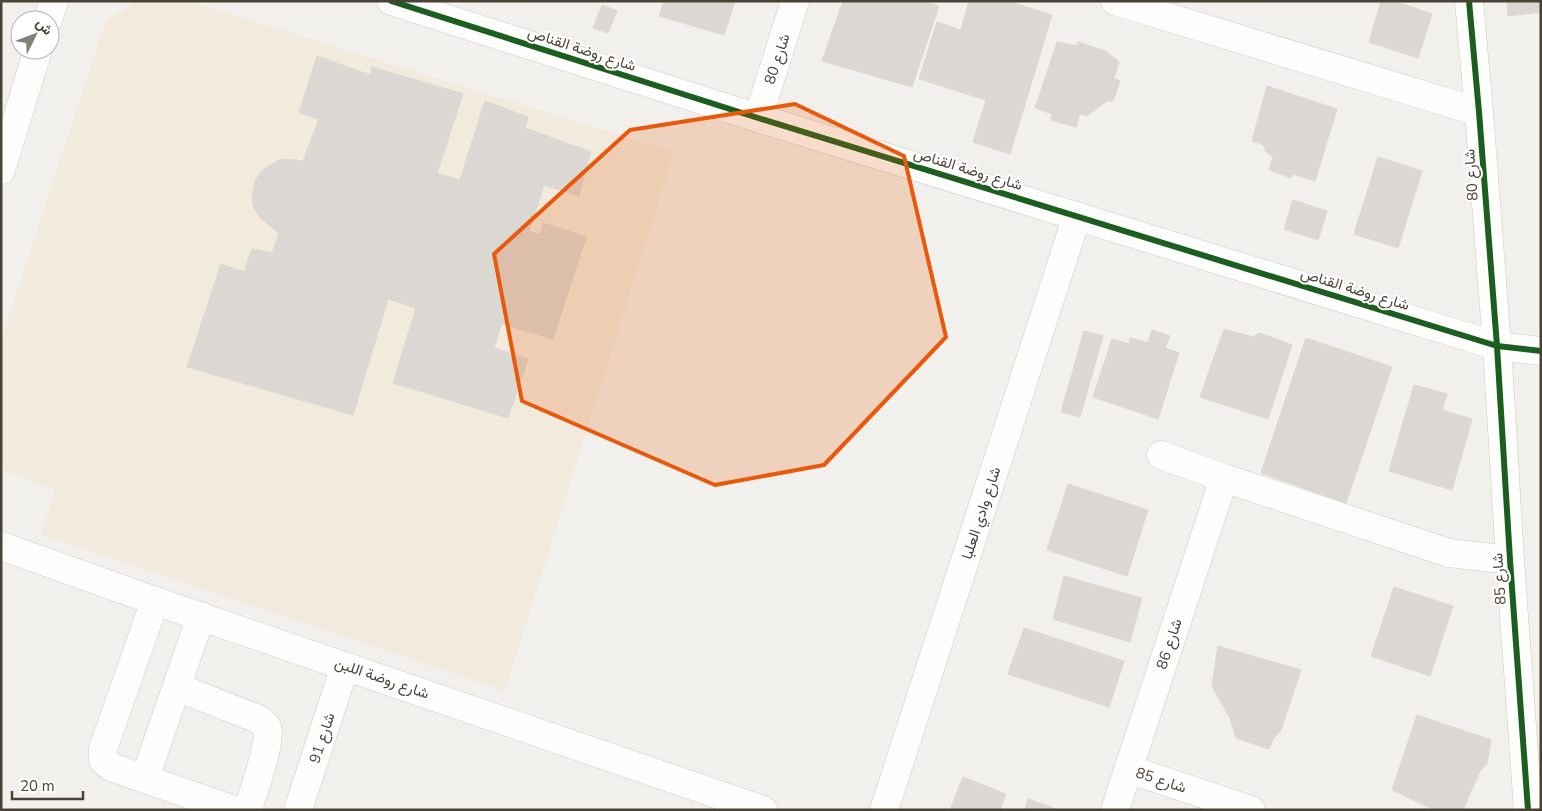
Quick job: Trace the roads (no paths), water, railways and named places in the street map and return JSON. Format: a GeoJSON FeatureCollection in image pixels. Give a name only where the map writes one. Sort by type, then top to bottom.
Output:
{"type":"FeatureCollection","features":[{"type":"Feature","properties":{"kind":"street","name":"شارع روضة القناص"},"geometry":{"type":"LineString","coordinates":[[391,1],[758,118],[1498,346],[1541,351]]}},
{"type":"Feature","properties":{"kind":"street","name":"شارع 80"},"geometry":{"type":"LineString","coordinates":[[758,118],[795,1]]}},
{"type":"Feature","properties":{"kind":"street"},"geometry":{"type":"LineString","coordinates":[[1115,1],[1479,112]]}},
{"type":"Feature","properties":{"kind":"street","name":"شارع 80"},"geometry":{"type":"LineString","coordinates":[[1469,1],[1498,346]]}},
{"type":"Feature","properties":{"kind":"street"},"geometry":{"type":"LineString","coordinates":[[1,170],[35,60]]}},
{"type":"Feature","properties":{"kind":"street","name":"شارع وادي العلبا"},"geometry":{"type":"LineString","coordinates":[[884,810],[1077,216]]}},
{"type":"Feature","properties":{"kind":"street","name":"شارع 85"},"geometry":{"type":"LineString","coordinates":[[1498,346],[1510,560],[1528,810]]}},
{"type":"Feature","properties":{"kind":"street","name":"شارع 85"},"geometry":{"type":"LineString","coordinates":[[1161,455],[1448,553],[1510,560]]}},
{"type":"Feature","properties":{"kind":"street","name":"شارع 86"},"geometry":{"type":"LineString","coordinates":[[1115,810],[1224,478]]}},
{"type":"Feature","properties":{"kind":"street","name":"شارع روضة اللبن"},"geometry":{"type":"LineString","coordinates":[[1,546],[155,601],[763,810]]}},
{"type":"Feature","properties":{"kind":"street"},"geometry":{"type":"LineString","coordinates":[[155,601],[103,749],[103,760],[110,766],[234,810]]}},
{"type":"Feature","properties":{"kind":"street"},"geometry":{"type":"LineString","coordinates":[[145,778],[201,616]]}},
{"type":"Feature","properties":{"kind":"street","name":"شارع 91"},"geometry":{"type":"LineString","coordinates":[[298,810],[345,666]]}},
{"type":"Feature","properties":{"kind":"street"},"geometry":{"type":"LineString","coordinates":[[177,687],[258,719],[267,727],[269,736],[248,810]]}},
{"type":"Feature","properties":{"kind":"street","name":"شارع 85"},"geometry":{"type":"LineString","coordinates":[[1128,769],[1251,810]]}}]}
